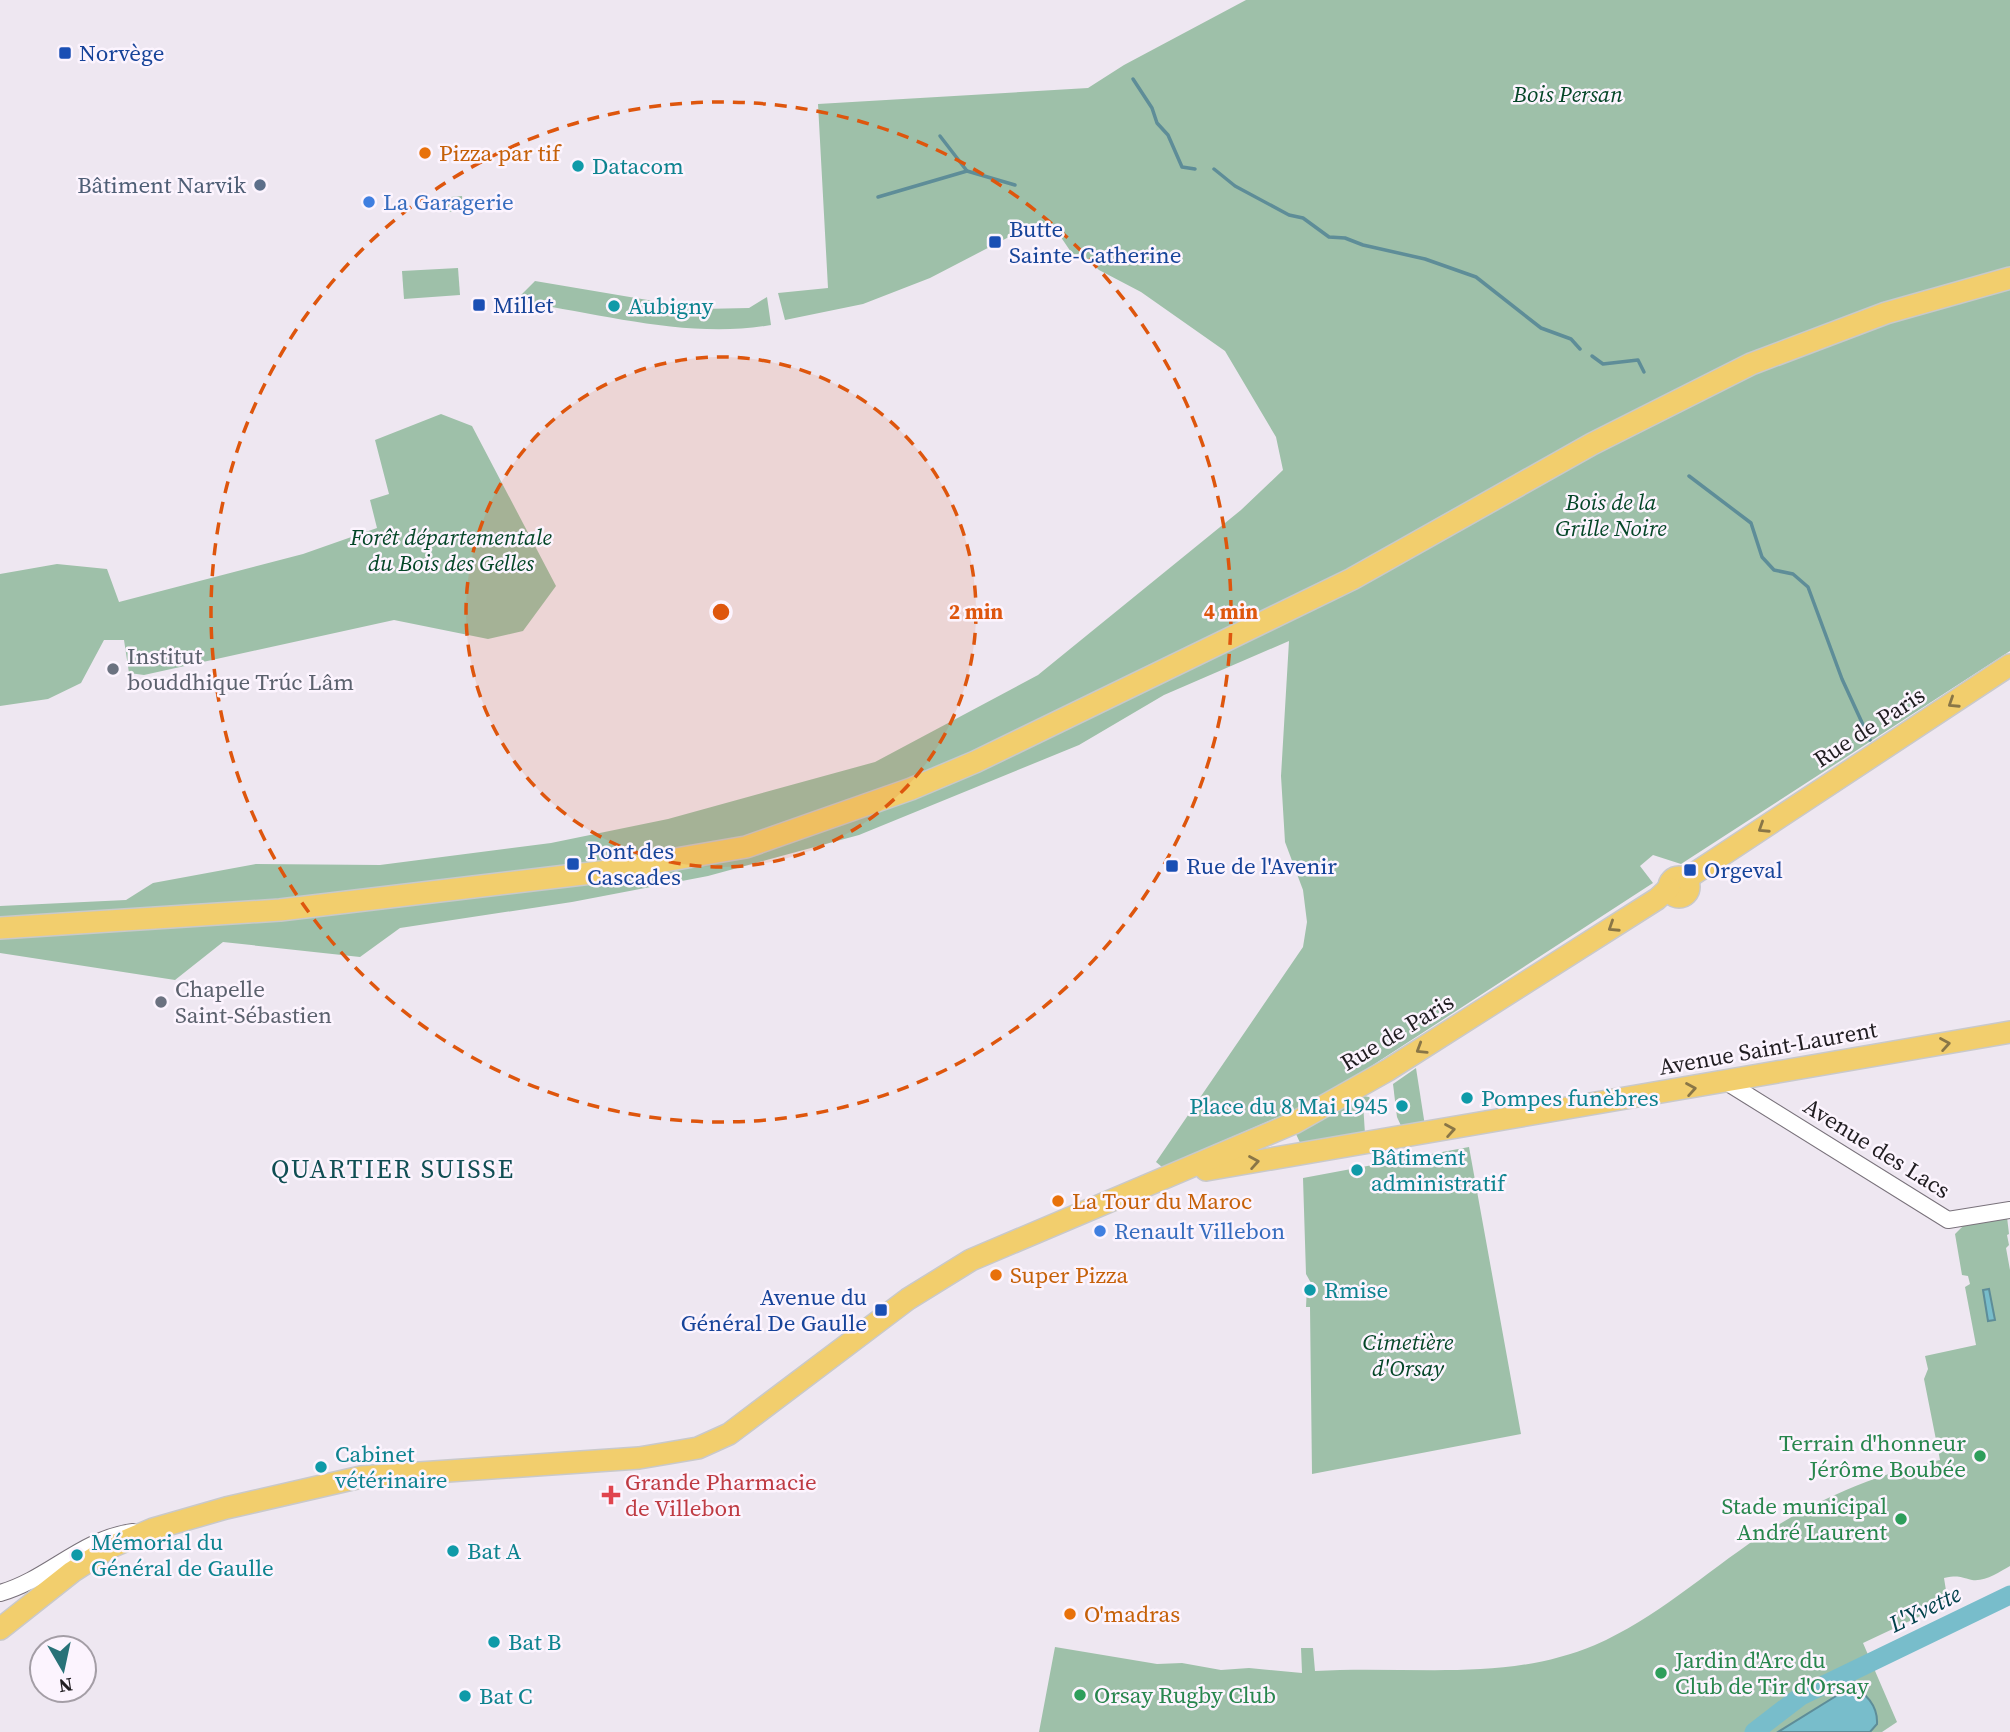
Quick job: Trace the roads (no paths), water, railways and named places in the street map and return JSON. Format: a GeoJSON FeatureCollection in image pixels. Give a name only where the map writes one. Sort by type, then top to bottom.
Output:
{"type":"FeatureCollection","features":[{"type":"Feature","properties":{"kind":"main road"},"geometry":{"type":"LineString","coordinates":[[0,928],[280,910],[600,873],[746,847],[911,789],[975,762],[1352,579],[1592,444],[1702,387],[1817,337],[1959,290],[2010,278]]}},
{"type":"Feature","properties":{"kind":"main road","name":"Rue de Paris"},"geometry":{"type":"LineString","coordinates":[[153,1529],[345,1480],[639,1458],[698,1448],[748,1422],[922,1289],[986,1253],[1294,1123],[1374,1077],[1657,899],[1677,883],[2010,665]]}},
{"type":"Feature","properties":{"kind":"main road","name":"Avenue Saint-Laurent"},"geometry":{"type":"LineString","coordinates":[[1163,1180],[1212,1169],[1728,1083],[2010,1032]]}},
{"type":"Feature","properties":{"kind":"main road"},"geometry":{"type":"LineString","coordinates":[[0,1629],[80,1566],[153,1529]]}},
{"type":"Feature","properties":{"kind":"street","name":"Avenue des Lacs"},"geometry":{"type":"LineString","coordinates":[[1728,1083],[1948,1220],[2010,1210]]}},
{"type":"Feature","properties":{"kind":"street"},"geometry":{"type":"LineString","coordinates":[[3,1592],[30,1581],[78,1550],[110,1535],[153,1529]]}},
{"type":"Feature","properties":{"kind":"water"},"geometry":{"type":"Polygon","coordinates":[[[1989,1289],[1995,1320],[1988,1321],[1983,1290],[1989,1289]]]}},
{"type":"Feature","properties":{"kind":"water"},"geometry":{"type":"Polygon","coordinates":[[[1849,1688],[1861,1692],[1873,1706],[1877,1724],[1870,1732],[1778,1732],[1849,1688]]]}},
{"type":"Feature","properties":{"kind":"waterway"},"geometry":{"type":"LineString","coordinates":[[1133,79],[1152,108],[1157,123],[1168,135],[1182,167],[1195,169]]}},
{"type":"Feature","properties":{"kind":"waterway"},"geometry":{"type":"LineString","coordinates":[[940,136],[967,171]]}},
{"type":"Feature","properties":{"kind":"waterway"},"geometry":{"type":"LineString","coordinates":[[1214,169],[1235,186],[1289,215],[1303,218],[1329,237],[1345,238],[1363,245],[1425,259],[1476,277],[1541,328],[1571,339],[1580,349]]}},
{"type":"Feature","properties":{"kind":"waterway"},"geometry":{"type":"LineString","coordinates":[[878,197],[967,171],[1015,185]]}},
{"type":"Feature","properties":{"kind":"waterway"},"geometry":{"type":"LineString","coordinates":[[1592,356],[1603,364],[1638,360],[1644,372]]}},
{"type":"Feature","properties":{"kind":"waterway"},"geometry":{"type":"LineString","coordinates":[[1689,476],[1751,523],[1762,557],[1774,570],[1793,574],[1808,587],[1842,679],[1870,740]]}},
{"type":"Feature","properties":{"kind":"waterway","name":"L'Yvette"},"geometry":{"type":"LineString","coordinates":[[1754,1732],[1801,1696],[2010,1595]]}},
{"type":"Feature","properties":{"kind":"place","name":"Norvège"},"geometry":{"type":"Point","coordinates":[65,53]}},
{"type":"Feature","properties":{"kind":"place","name":"Pizza par tif"},"geometry":{"type":"Point","coordinates":[425,153]}},
{"type":"Feature","properties":{"kind":"place","name":"Datacom"},"geometry":{"type":"Point","coordinates":[578,166]}},
{"type":"Feature","properties":{"kind":"place","name":"Bâtiment Narvik"},"geometry":{"type":"Point","coordinates":[260,185]}},
{"type":"Feature","properties":{"kind":"place","name":"La Garagerie"},"geometry":{"type":"Point","coordinates":[369,202]}},
{"type":"Feature","properties":{"kind":"place","name":"Butte Sainte-Catherine"},"geometry":{"type":"Point","coordinates":[995,242]}},
{"type":"Feature","properties":{"kind":"place","name":"Millet"},"geometry":{"type":"Point","coordinates":[479,305]}},
{"type":"Feature","properties":{"kind":"place","name":"Aubigny"},"geometry":{"type":"Point","coordinates":[614,306]}},
{"type":"Feature","properties":{"kind":"place","name":"Institut bouddhique Trúc Lâm"},"geometry":{"type":"Point","coordinates":[113,669]}},
{"type":"Feature","properties":{"kind":"place","name":"Pont des Cascades"},"geometry":{"type":"Point","coordinates":[573,864]}},
{"type":"Feature","properties":{"kind":"place","name":"Rue de l'Avenir"},"geometry":{"type":"Point","coordinates":[1172,866]}},
{"type":"Feature","properties":{"kind":"place","name":"Orgeval"},"geometry":{"type":"Point","coordinates":[1690,870]}},
{"type":"Feature","properties":{"kind":"place","name":"Chapelle Saint-Sébastien"},"geometry":{"type":"Point","coordinates":[161,1002]}},
{"type":"Feature","properties":{"kind":"place","name":"Pompes funèbres"},"geometry":{"type":"Point","coordinates":[1467,1098]}},
{"type":"Feature","properties":{"kind":"place","name":"Place du 8 Mai 1945"},"geometry":{"type":"Point","coordinates":[1402,1106]}},
{"type":"Feature","properties":{"kind":"place","name":"Bâtiment administratif"},"geometry":{"type":"Point","coordinates":[1357,1170]}},
{"type":"Feature","properties":{"kind":"place","name":"La Tour du Maroc"},"geometry":{"type":"Point","coordinates":[1058,1201]}},
{"type":"Feature","properties":{"kind":"place","name":"Renault Villebon"},"geometry":{"type":"Point","coordinates":[1100,1231]}},
{"type":"Feature","properties":{"kind":"place","name":"Super Pizza"},"geometry":{"type":"Point","coordinates":[996,1275]}},
{"type":"Feature","properties":{"kind":"place","name":"Rmise"},"geometry":{"type":"Point","coordinates":[1310,1290]}},
{"type":"Feature","properties":{"kind":"place","name":"Avenue du Général De Gaulle"},"geometry":{"type":"Point","coordinates":[881,1310]}},
{"type":"Feature","properties":{"kind":"place","name":"Terrain d'honneur Jérôme Boubée"},"geometry":{"type":"Point","coordinates":[1980,1456]}},
{"type":"Feature","properties":{"kind":"place","name":"Cabinet vétérinaire"},"geometry":{"type":"Point","coordinates":[321,1467]}},
{"type":"Feature","properties":{"kind":"place","name":"Grande Pharmacie de Villebon"},"geometry":{"type":"Point","coordinates":[611,1495]}},
{"type":"Feature","properties":{"kind":"place","name":"Stade municipal André Laurent"},"geometry":{"type":"Point","coordinates":[1901,1519]}},
{"type":"Feature","properties":{"kind":"place","name":"Bat A"},"geometry":{"type":"Point","coordinates":[453,1551]}},
{"type":"Feature","properties":{"kind":"place","name":"Mémorial du Général de Gaulle"},"geometry":{"type":"Point","coordinates":[77,1555]}},
{"type":"Feature","properties":{"kind":"place","name":"O'madras"},"geometry":{"type":"Point","coordinates":[1070,1614]}},
{"type":"Feature","properties":{"kind":"place","name":"Bat B"},"geometry":{"type":"Point","coordinates":[494,1642]}},
{"type":"Feature","properties":{"kind":"place","name":"Jardin d'Arc du Club de Tir d'Orsay"},"geometry":{"type":"Point","coordinates":[1661,1673]}},
{"type":"Feature","properties":{"kind":"place","name":"Orsay Rugby Club"},"geometry":{"type":"Point","coordinates":[1080,1695]}},
{"type":"Feature","properties":{"kind":"place","name":"Bat C"},"geometry":{"type":"Point","coordinates":[465,1696]}},
{"type":"Feature","properties":{"kind":"district","name":"QUARTIER SUISSE"},"geometry":{"type":"Point","coordinates":[393,1169]}},
{"type":"Feature","properties":{"kind":"park label","name":"Bois Persan"},"geometry":{"type":"Point","coordinates":[1568,94]}},
{"type":"Feature","properties":{"kind":"park label","name":"Bois de la Grille Noire"},"geometry":{"type":"Point","coordinates":[1611,515]}},
{"type":"Feature","properties":{"kind":"park label","name":"Forêt départementale du Bois des Gelles"},"geometry":{"type":"Point","coordinates":[451,550]}},
{"type":"Feature","properties":{"kind":"park label","name":"Cimetière d'Orsay"},"geometry":{"type":"Point","coordinates":[1408,1355]}}]}
